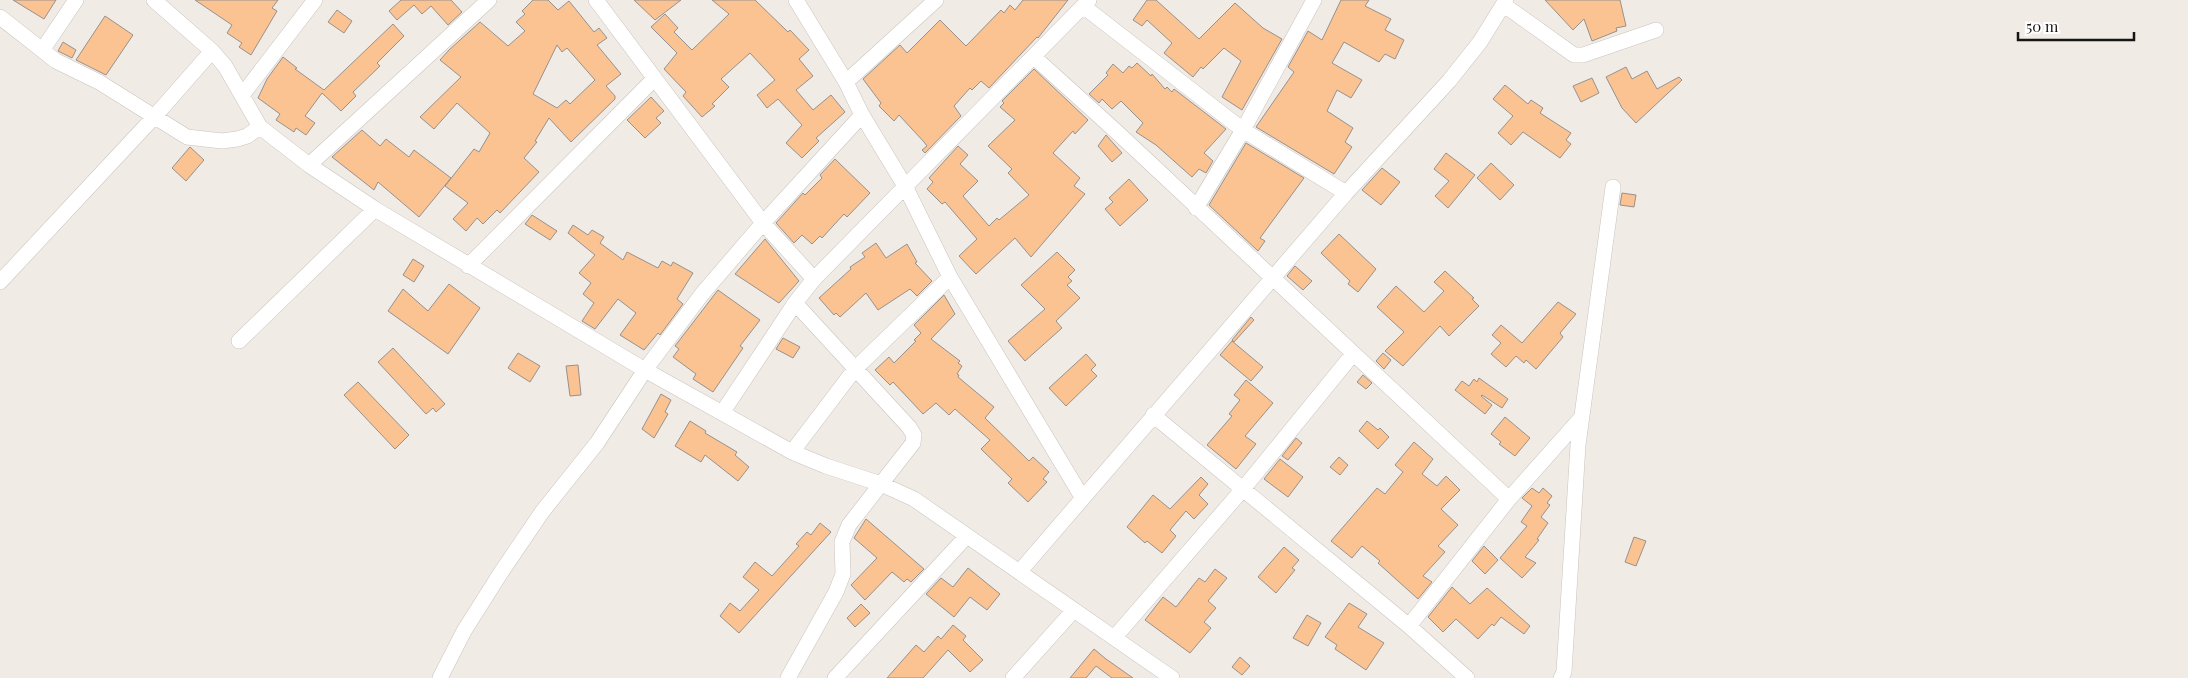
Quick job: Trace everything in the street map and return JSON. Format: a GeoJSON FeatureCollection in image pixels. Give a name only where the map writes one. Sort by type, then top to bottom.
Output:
{"type":"FeatureCollection","features":[{"type":"Feature","properties":{"kind":"street"},"geometry":{"type":"LineString","coordinates":[[43,49],[76,0]]}},
{"type":"Feature","properties":{"kind":"street"},"geometry":{"type":"LineString","coordinates":[[243,94],[316,0]]}},
{"type":"Feature","properties":{"kind":"street"},"geometry":{"type":"LineString","coordinates":[[309,165],[489,0]]}},
{"type":"Feature","properties":{"kind":"street"},"geometry":{"type":"LineString","coordinates":[[596,0],[763,223],[814,279]]}},
{"type":"Feature","properties":{"kind":"street"},"geometry":{"type":"LineString","coordinates":[[796,0],[846,82],[862,115],[905,186],[950,277],[1082,498]]}},
{"type":"Feature","properties":{"kind":"street"},"geometry":{"type":"LineString","coordinates":[[846,82],[936,0]]}},
{"type":"Feature","properties":{"kind":"street"},"geometry":{"type":"LineString","coordinates":[[1196,208],[1243,130],[1314,0]]}},
{"type":"Feature","properties":{"kind":"street"},"geometry":{"type":"LineString","coordinates":[[162,3],[225,66],[243,94],[260,127],[309,165],[375,210],[645,370],[792,452],[826,466],[881,484],[914,499],[1172,678]]}},
{"type":"Feature","properties":{"kind":"street"},"geometry":{"type":"LineString","coordinates":[[722,413],[814,279],[1086,3],[1243,130],[1346,193]]}},
{"type":"Feature","properties":{"kind":"street"},"geometry":{"type":"LineString","coordinates":[[1020,571],[1346,193],[1449,81],[1480,42],[1505,3],[1574,55],[1583,55],[1656,30]]}},
{"type":"Feature","properties":{"kind":"street"},"geometry":{"type":"LineString","coordinates":[[0,17],[70,69],[99,82],[188,137],[203,140],[237,139],[247,136],[260,127]]}},
{"type":"Feature","properties":{"kind":"street"},"geometry":{"type":"LineString","coordinates":[[0,282],[156,116],[212,51]]}},
{"type":"Feature","properties":{"kind":"street"},"geometry":{"type":"LineString","coordinates":[[1034,57],[1119,134],[1509,499]]}},
{"type":"Feature","properties":{"kind":"street"},"geometry":{"type":"LineString","coordinates":[[468,266],[654,79]]}},
{"type":"Feature","properties":{"kind":"street"},"geometry":{"type":"LineString","coordinates":[[440,678],[464,631],[500,574],[542,512],[597,443],[645,370],[702,294],[763,223],[862,115]]}},
{"type":"Feature","properties":{"kind":"street"},"geometry":{"type":"LineString","coordinates":[[1561,678],[1564,672],[1578,445],[1613,187]]}},
{"type":"Feature","properties":{"kind":"street"},"geometry":{"type":"LineString","coordinates":[[239,341],[375,210]]}},
{"type":"Feature","properties":{"kind":"street"},"geometry":{"type":"LineString","coordinates":[[792,452],[855,369],[950,277]]}},
{"type":"Feature","properties":{"kind":"street"},"geometry":{"type":"LineString","coordinates":[[788,678],[836,592],[843,574],[842,542],[849,524],[913,443],[914,435],[909,427],[796,303]]}},
{"type":"Feature","properties":{"kind":"street"},"geometry":{"type":"LineString","coordinates":[[1114,638],[1243,489],[1353,354]]}},
{"type":"Feature","properties":{"kind":"street"},"geometry":{"type":"LineString","coordinates":[[1153,415],[1409,626],[1467,678]]}},
{"type":"Feature","properties":{"kind":"street"},"geometry":{"type":"LineString","coordinates":[[1409,626],[1509,499],[1581,418]]}},
{"type":"Feature","properties":{"kind":"street"},"geometry":{"type":"LineString","coordinates":[[835,678],[967,536]]}},
{"type":"Feature","properties":{"kind":"street"},"geometry":{"type":"LineString","coordinates":[[1013,678],[1073,610]]}},
{"type":"Feature","properties":{"kind":"building"},"geometry":{"type":"Polygon","coordinates":[[[13,0],[56,0],[44,19],[13,0]]]}},
{"type":"Feature","properties":{"kind":"building"},"geometry":{"type":"Polygon","coordinates":[[[195,0],[278,0],[272,8],[277,11],[251,55],[239,47],[242,43],[227,33],[232,25],[195,0]]]}},
{"type":"Feature","properties":{"kind":"building"},"geometry":{"type":"Polygon","coordinates":[[[401,0],[451,0],[462,12],[448,25],[431,6],[422,14],[414,5],[397,20],[389,11],[401,0]]]}},
{"type":"Feature","properties":{"kind":"building"},"geometry":{"type":"Polygon","coordinates":[[[533,0],[548,0],[558,10],[569,1],[594,32],[599,28],[607,38],[597,45],[621,74],[606,86],[615,96],[615,99],[571,142],[549,118],[535,141],[537,142],[524,158],[539,172],[500,213],[497,210],[483,224],[477,218],[466,231],[453,219],[468,203],[445,186],[474,149],[479,152],[490,133],[457,103],[434,129],[420,117],[461,77],[440,60],[449,50],[480,22],[508,46],[525,31],[516,22],[525,14],[522,11],[533,0]],[[557,45],[533,94],[557,108],[566,100],[570,104],[595,80],[567,48],[562,52],[557,45]]]}},
{"type":"Feature","properties":{"kind":"building"},"geometry":{"type":"Polygon","coordinates":[[[634,0],[681,0],[655,20],[634,0]]]}},
{"type":"Feature","properties":{"kind":"building"},"geometry":{"type":"Polygon","coordinates":[[[712,0],[755,0],[788,32],[790,30],[809,50],[799,59],[813,76],[796,90],[813,110],[831,95],[845,112],[816,138],[819,141],[802,158],[786,143],[802,125],[778,99],[767,108],[757,95],[775,80],[750,53],[721,79],[729,87],[712,104],[715,106],[702,117],[683,96],[686,92],[664,69],[677,53],[651,27],[665,14],[678,28],[674,32],[692,50],[729,14],[712,0]]]}},
{"type":"Feature","properties":{"kind":"building"},"geometry":{"type":"Polygon","coordinates":[[[1023,0],[1068,0],[1038,38],[989,88],[981,81],[972,90],[970,88],[954,106],[961,116],[925,153],[922,150],[927,146],[924,142],[899,115],[894,121],[879,106],[881,103],[863,79],[900,45],[907,53],[940,20],[966,46],[1001,10],[1004,13],[1010,5],[1015,10],[1023,0]]]}},
{"type":"Feature","properties":{"kind":"building"},"geometry":{"type":"Polygon","coordinates":[[[1147,0],[1156,0],[1199,39],[1235,3],[1263,28],[1282,39],[1242,110],[1222,97],[1241,61],[1224,48],[1203,69],[1201,67],[1193,77],[1164,53],[1172,43],[1147,20],[1142,26],[1133,20],[1147,0]]]}},
{"type":"Feature","properties":{"kind":"building"},"geometry":{"type":"Polygon","coordinates":[[[1341,0],[1369,0],[1365,6],[1391,19],[1385,30],[1404,40],[1395,59],[1385,54],[1379,62],[1344,42],[1332,63],[1362,80],[1351,98],[1337,90],[1327,111],[1353,128],[1345,142],[1352,147],[1334,174],[1256,127],[1294,72],[1288,67],[1308,31],[1322,40],[1341,0]]]}},
{"type":"Feature","properties":{"kind":"building"},"geometry":{"type":"Polygon","coordinates":[[[1545,0],[1620,0],[1626,26],[1616,28],[1617,31],[1592,41],[1584,19],[1573,30],[1545,0]]]}},
{"type":"Feature","properties":{"kind":"building"},"geometry":{"type":"Polygon","coordinates":[[[337,10],[352,21],[344,33],[328,22],[337,10]]]}},
{"type":"Feature","properties":{"kind":"building"},"geometry":{"type":"Polygon","coordinates":[[[105,16],[133,35],[106,75],[76,60],[105,16]]]}},
{"type":"Feature","properties":{"kind":"building"},"geometry":{"type":"Polygon","coordinates":[[[393,24],[404,36],[377,63],[380,66],[353,92],[356,96],[341,111],[322,93],[305,116],[315,123],[306,135],[296,128],[294,132],[276,120],[280,114],[258,98],[267,79],[283,57],[297,68],[295,69],[324,90],[393,24]]]}},
{"type":"Feature","properties":{"kind":"building"},"geometry":{"type":"Polygon","coordinates":[[[63,42],[76,50],[72,58],[58,51],[63,42]]]}},
{"type":"Feature","properties":{"kind":"building"},"geometry":{"type":"Polygon","coordinates":[[[1137,63],[1151,76],[1152,74],[1165,89],[1167,87],[1172,92],[1174,89],[1226,129],[1204,153],[1213,161],[1206,173],[1199,169],[1192,177],[1156,145],[1136,132],[1143,123],[1121,101],[1112,109],[1102,99],[1099,103],[1089,94],[1108,75],[1106,73],[1113,64],[1123,73],[1129,66],[1132,68],[1137,63]]]}},
{"type":"Feature","properties":{"kind":"building"},"geometry":{"type":"Polygon","coordinates":[[[1626,67],[1632,79],[1647,71],[1657,89],[1679,77],[1682,80],[1636,123],[1622,108],[1606,77],[1626,67]]]}},
{"type":"Feature","properties":{"kind":"building"},"geometry":{"type":"Polygon","coordinates":[[[1034,69],[1088,120],[1075,134],[1073,131],[1053,153],[1080,178],[1074,186],[1085,194],[1031,257],[1015,238],[976,274],[959,256],[977,239],[945,202],[942,204],[927,189],[933,182],[929,178],[958,146],[968,155],[960,164],[978,181],[963,196],[989,226],[1029,195],[1008,173],[1012,169],[988,146],[1015,120],[1000,107],[1004,103],[1002,101],[1034,69]]]}},
{"type":"Feature","properties":{"kind":"building"},"geometry":{"type":"Polygon","coordinates":[[[1592,78],[1599,93],[1581,102],[1573,86],[1592,78]]]}},
{"type":"Feature","properties":{"kind":"building"},"geometry":{"type":"Polygon","coordinates":[[[1505,85],[1528,104],[1531,100],[1543,108],[1540,113],[1571,133],[1566,140],[1571,144],[1560,158],[1523,132],[1511,145],[1498,133],[1513,116],[1493,99],[1505,85]]]}},
{"type":"Feature","properties":{"kind":"building"},"geometry":{"type":"Polygon","coordinates":[[[651,97],[664,111],[656,118],[661,123],[645,138],[627,120],[651,97]]]}},
{"type":"Feature","properties":{"kind":"building"},"geometry":{"type":"Polygon","coordinates":[[[362,130],[380,146],[386,139],[409,157],[414,150],[451,178],[419,217],[378,182],[374,190],[332,157],[362,130]]]}},
{"type":"Feature","properties":{"kind":"building"},"geometry":{"type":"Polygon","coordinates":[[[1106,135],[1122,153],[1112,162],[1098,146],[1106,135]]]}},
{"type":"Feature","properties":{"kind":"building"},"geometry":{"type":"Polygon","coordinates":[[[1246,143],[1304,178],[1260,238],[1265,241],[1258,251],[1209,205],[1246,143]]]}},
{"type":"Feature","properties":{"kind":"building"},"geometry":{"type":"Polygon","coordinates":[[[190,147],[204,160],[186,181],[172,168],[190,147]]]}},
{"type":"Feature","properties":{"kind":"building"},"geometry":{"type":"Polygon","coordinates":[[[1446,153],[1475,175],[1448,208],[1435,196],[1449,181],[1434,169],[1446,153]]]}},
{"type":"Feature","properties":{"kind":"building"},"geometry":{"type":"Polygon","coordinates":[[[835,159],[870,193],[847,217],[844,214],[822,238],[820,236],[812,244],[802,235],[794,243],[776,223],[803,193],[805,195],[822,178],[820,175],[835,159]]]}},
{"type":"Feature","properties":{"kind":"building"},"geometry":{"type":"Polygon","coordinates":[[[1491,163],[1514,185],[1500,200],[1477,178],[1491,163]]]}},
{"type":"Feature","properties":{"kind":"building"},"geometry":{"type":"Polygon","coordinates":[[[1382,168],[1400,182],[1381,205],[1362,190],[1382,168]]]}},
{"type":"Feature","properties":{"kind":"building"},"geometry":{"type":"Polygon","coordinates":[[[1129,179],[1148,200],[1120,226],[1105,209],[1113,202],[1109,198],[1129,179]]]}},
{"type":"Feature","properties":{"kind":"building"},"geometry":{"type":"Polygon","coordinates":[[[1622,193],[1636,195],[1634,207],[1620,205],[1622,193]]]}},
{"type":"Feature","properties":{"kind":"building"},"geometry":{"type":"Polygon","coordinates":[[[532,215],[557,231],[550,240],[525,224],[532,215]]]}},
{"type":"Feature","properties":{"kind":"building"},"geometry":{"type":"Polygon","coordinates":[[[573,225],[588,235],[592,230],[604,237],[600,243],[623,260],[627,252],[658,268],[662,261],[671,266],[673,262],[693,273],[677,299],[683,304],[660,335],[658,333],[644,350],[620,335],[636,313],[618,299],[595,329],[582,321],[594,303],[583,294],[591,283],[579,273],[595,255],[568,233],[573,225]]]}},
{"type":"Feature","properties":{"kind":"building"},"geometry":{"type":"Polygon","coordinates":[[[1339,234],[1376,269],[1358,292],[1348,284],[1350,281],[1321,253],[1339,234]]]}},
{"type":"Feature","properties":{"kind":"building"},"geometry":{"type":"Polygon","coordinates":[[[765,239],[799,281],[779,303],[735,274],[765,239]]]}},
{"type":"Feature","properties":{"kind":"building"},"geometry":{"type":"Polygon","coordinates":[[[876,243],[886,258],[907,244],[917,262],[915,263],[932,281],[917,296],[910,289],[878,310],[866,293],[840,317],[836,313],[834,315],[819,298],[851,269],[850,267],[865,257],[862,253],[876,243]]]}},
{"type":"Feature","properties":{"kind":"building"},"geometry":{"type":"Polygon","coordinates":[[[1057,252],[1075,270],[1068,277],[1072,281],[1067,285],[1080,298],[1056,321],[1062,328],[1025,361],[1008,341],[1045,309],[1021,285],[1057,252]]]}},
{"type":"Feature","properties":{"kind":"building"},"geometry":{"type":"Polygon","coordinates":[[[413,259],[424,266],[414,282],[403,275],[413,259]]]}},
{"type":"Feature","properties":{"kind":"building"},"geometry":{"type":"Polygon","coordinates":[[[1295,266],[1312,281],[1303,290],[1287,276],[1295,266]]]}},
{"type":"Feature","properties":{"kind":"building"},"geometry":{"type":"Polygon","coordinates":[[[1445,271],[1474,298],[1472,299],[1479,306],[1449,336],[1440,326],[1403,366],[1385,351],[1404,332],[1377,307],[1396,286],[1424,312],[1444,291],[1434,282],[1445,271]]]}},
{"type":"Feature","properties":{"kind":"building"},"geometry":{"type":"Polygon","coordinates":[[[449,284],[480,308],[448,354],[388,311],[403,289],[428,311],[449,284]]]}},
{"type":"Feature","properties":{"kind":"building"},"geometry":{"type":"Polygon","coordinates":[[[718,290],[760,320],[740,346],[743,348],[713,392],[693,379],[696,374],[673,357],[679,349],[675,346],[718,290]]]}},
{"type":"Feature","properties":{"kind":"building"},"geometry":{"type":"Polygon","coordinates":[[[944,295],[955,314],[931,339],[960,361],[958,363],[962,366],[957,374],[959,375],[958,377],[994,407],[985,418],[1029,461],[1033,457],[1049,472],[1043,479],[1047,482],[1028,502],[1008,483],[1012,479],[981,449],[990,440],[955,409],[949,415],[936,403],[923,414],[893,382],[890,385],[875,370],[889,357],[894,363],[916,341],[914,340],[921,333],[914,325],[944,295]]]}},
{"type":"Feature","properties":{"kind":"building"},"geometry":{"type":"Polygon","coordinates":[[[1558,302],[1576,314],[1560,333],[1563,337],[1536,369],[1526,360],[1524,363],[1516,356],[1506,367],[1491,354],[1501,343],[1492,335],[1501,325],[1522,343],[1558,302]]]}},
{"type":"Feature","properties":{"kind":"building"},"geometry":{"type":"Polygon","coordinates":[[[1251,317],[1254,320],[1234,342],[1232,340],[1251,317]]]}},
{"type":"Feature","properties":{"kind":"building"},"geometry":{"type":"Polygon","coordinates":[[[783,338],[800,347],[793,358],[776,349],[783,338]]]}},
{"type":"Feature","properties":{"kind":"building"},"geometry":{"type":"Polygon","coordinates":[[[1232,341],[1263,367],[1251,381],[1220,355],[1232,341]]]}},
{"type":"Feature","properties":{"kind":"building"},"geometry":{"type":"Polygon","coordinates":[[[393,348],[445,404],[436,412],[433,408],[426,414],[378,362],[393,348]]]}},
{"type":"Feature","properties":{"kind":"building"},"geometry":{"type":"Polygon","coordinates":[[[518,353],[540,366],[530,382],[508,368],[518,353]]]}},
{"type":"Feature","properties":{"kind":"building"},"geometry":{"type":"Polygon","coordinates":[[[1383,353],[1391,360],[1384,369],[1376,361],[1383,353]]]}},
{"type":"Feature","properties":{"kind":"building"},"geometry":{"type":"Polygon","coordinates":[[[1086,354],[1096,365],[1091,370],[1097,376],[1066,406],[1049,388],[1086,354]]]}},
{"type":"Feature","properties":{"kind":"building"},"geometry":{"type":"Polygon","coordinates":[[[578,365],[581,395],[570,396],[566,366],[578,365]]]}},
{"type":"Feature","properties":{"kind":"building"},"geometry":{"type":"Polygon","coordinates":[[[1363,375],[1372,383],[1366,389],[1357,382],[1363,375]]]}},
{"type":"Feature","properties":{"kind":"building"},"geometry":{"type":"Polygon","coordinates":[[[1479,378],[1508,399],[1502,408],[1482,395],[1492,405],[1485,414],[1455,390],[1462,381],[1469,386],[1474,379],[1477,382],[1479,378]]]}},
{"type":"Feature","properties":{"kind":"building"},"geometry":{"type":"Polygon","coordinates":[[[1246,380],[1273,403],[1245,436],[1256,444],[1236,469],[1207,445],[1232,416],[1229,414],[1240,400],[1234,395],[1246,380]]]}},
{"type":"Feature","properties":{"kind":"building"},"geometry":{"type":"Polygon","coordinates":[[[358,382],[409,435],[395,449],[344,395],[358,382]]]}},
{"type":"Feature","properties":{"kind":"building"},"geometry":{"type":"Polygon","coordinates":[[[661,394],[671,400],[665,412],[668,414],[654,438],[642,429],[661,394]]]}},
{"type":"Feature","properties":{"kind":"building"},"geometry":{"type":"Polygon","coordinates":[[[1505,417],[1530,438],[1515,456],[1499,444],[1501,442],[1491,434],[1505,417]]]}},
{"type":"Feature","properties":{"kind":"building"},"geometry":{"type":"Polygon","coordinates":[[[690,421],[706,431],[705,433],[737,452],[735,455],[749,467],[738,481],[705,455],[701,462],[675,446],[690,421]]]}},
{"type":"Feature","properties":{"kind":"building"},"geometry":{"type":"Polygon","coordinates":[[[1367,421],[1378,430],[1380,428],[1389,437],[1378,449],[1359,431],[1367,421]]]}},
{"type":"Feature","properties":{"kind":"building"},"geometry":{"type":"Polygon","coordinates":[[[1296,438],[1302,443],[1288,460],[1282,456],[1296,438]]]}},
{"type":"Feature","properties":{"kind":"building"},"geometry":{"type":"Polygon","coordinates":[[[1414,442],[1433,459],[1422,474],[1437,486],[1446,476],[1460,490],[1441,509],[1458,525],[1438,546],[1445,552],[1423,576],[1432,582],[1418,599],[1362,546],[1352,558],[1331,541],[1377,488],[1385,494],[1403,472],[1395,465],[1414,442]]]}},
{"type":"Feature","properties":{"kind":"building"},"geometry":{"type":"Polygon","coordinates":[[[1339,457],[1348,465],[1340,475],[1330,467],[1339,457]]]}},
{"type":"Feature","properties":{"kind":"building"},"geometry":{"type":"Polygon","coordinates":[[[1280,459],[1303,477],[1288,497],[1264,479],[1280,459]]]}},
{"type":"Feature","properties":{"kind":"building"},"geometry":{"type":"Polygon","coordinates":[[[1201,477],[1208,484],[1199,495],[1208,504],[1194,519],[1186,511],[1170,530],[1176,536],[1162,553],[1147,541],[1145,543],[1127,527],[1153,495],[1170,509],[1201,477]]]}},
{"type":"Feature","properties":{"kind":"building"},"geometry":{"type":"Polygon","coordinates":[[[1532,488],[1539,493],[1543,488],[1552,496],[1547,503],[1550,505],[1541,517],[1548,523],[1537,539],[1539,540],[1525,557],[1536,563],[1522,578],[1500,558],[1527,526],[1521,522],[1532,506],[1522,498],[1532,488]]]}},
{"type":"Feature","properties":{"kind":"building"},"geometry":{"type":"Polygon","coordinates":[[[866,519],[924,569],[911,582],[907,579],[904,582],[892,572],[865,600],[851,585],[877,558],[854,538],[866,519]]]}},
{"type":"Feature","properties":{"kind":"building"},"geometry":{"type":"Polygon","coordinates":[[[820,523],[831,532],[739,633],[720,616],[730,603],[740,611],[759,590],[743,577],[755,562],[772,576],[799,546],[796,544],[807,532],[811,535],[820,523]]]}},
{"type":"Feature","properties":{"kind":"building"},"geometry":{"type":"Polygon","coordinates":[[[1634,537],[1646,541],[1636,566],[1625,562],[1634,537]]]}},
{"type":"Feature","properties":{"kind":"building"},"geometry":{"type":"Polygon","coordinates":[[[1484,546],[1498,560],[1485,574],[1472,561],[1484,546]]]}},
{"type":"Feature","properties":{"kind":"building"},"geometry":{"type":"Polygon","coordinates":[[[1284,547],[1299,560],[1292,568],[1295,570],[1276,593],[1258,577],[1284,547]]]}},
{"type":"Feature","properties":{"kind":"building"},"geometry":{"type":"Polygon","coordinates":[[[968,568],[1000,594],[987,610],[970,597],[954,617],[926,594],[941,578],[953,587],[968,568]]]}},
{"type":"Feature","properties":{"kind":"building"},"geometry":{"type":"Polygon","coordinates":[[[1215,569],[1227,578],[1208,601],[1216,608],[1204,622],[1211,628],[1190,653],[1145,620],[1163,597],[1176,607],[1199,578],[1205,582],[1215,569]]]}},
{"type":"Feature","properties":{"kind":"building"},"geometry":{"type":"Polygon","coordinates":[[[1452,587],[1470,604],[1487,588],[1530,626],[1524,634],[1501,617],[1494,626],[1492,624],[1478,639],[1456,619],[1443,632],[1428,617],[1452,587]]]}},
{"type":"Feature","properties":{"kind":"building"},"geometry":{"type":"Polygon","coordinates":[[[1349,603],[1367,614],[1358,627],[1384,643],[1366,670],[1335,649],[1337,645],[1325,637],[1349,603]]]}},
{"type":"Feature","properties":{"kind":"building"},"geometry":{"type":"Polygon","coordinates":[[[861,604],[870,613],[855,627],[847,618],[861,604]]]}},
{"type":"Feature","properties":{"kind":"building"},"geometry":{"type":"Polygon","coordinates":[[[1307,615],[1321,623],[1308,646],[1293,638],[1307,615]]]}},
{"type":"Feature","properties":{"kind":"building"},"geometry":{"type":"Polygon","coordinates":[[[953,625],[966,636],[963,640],[983,660],[970,672],[948,650],[923,678],[887,678],[916,645],[924,652],[938,636],[941,639],[953,625]]]}},
{"type":"Feature","properties":{"kind":"building"},"geometry":{"type":"Polygon","coordinates":[[[1094,649],[1133,678],[1112,678],[1096,666],[1086,678],[1070,678],[1094,649]]]}},
{"type":"Feature","properties":{"kind":"building"},"geometry":{"type":"Polygon","coordinates":[[[1240,657],[1250,666],[1242,675],[1232,667],[1240,657]]]}}]}
